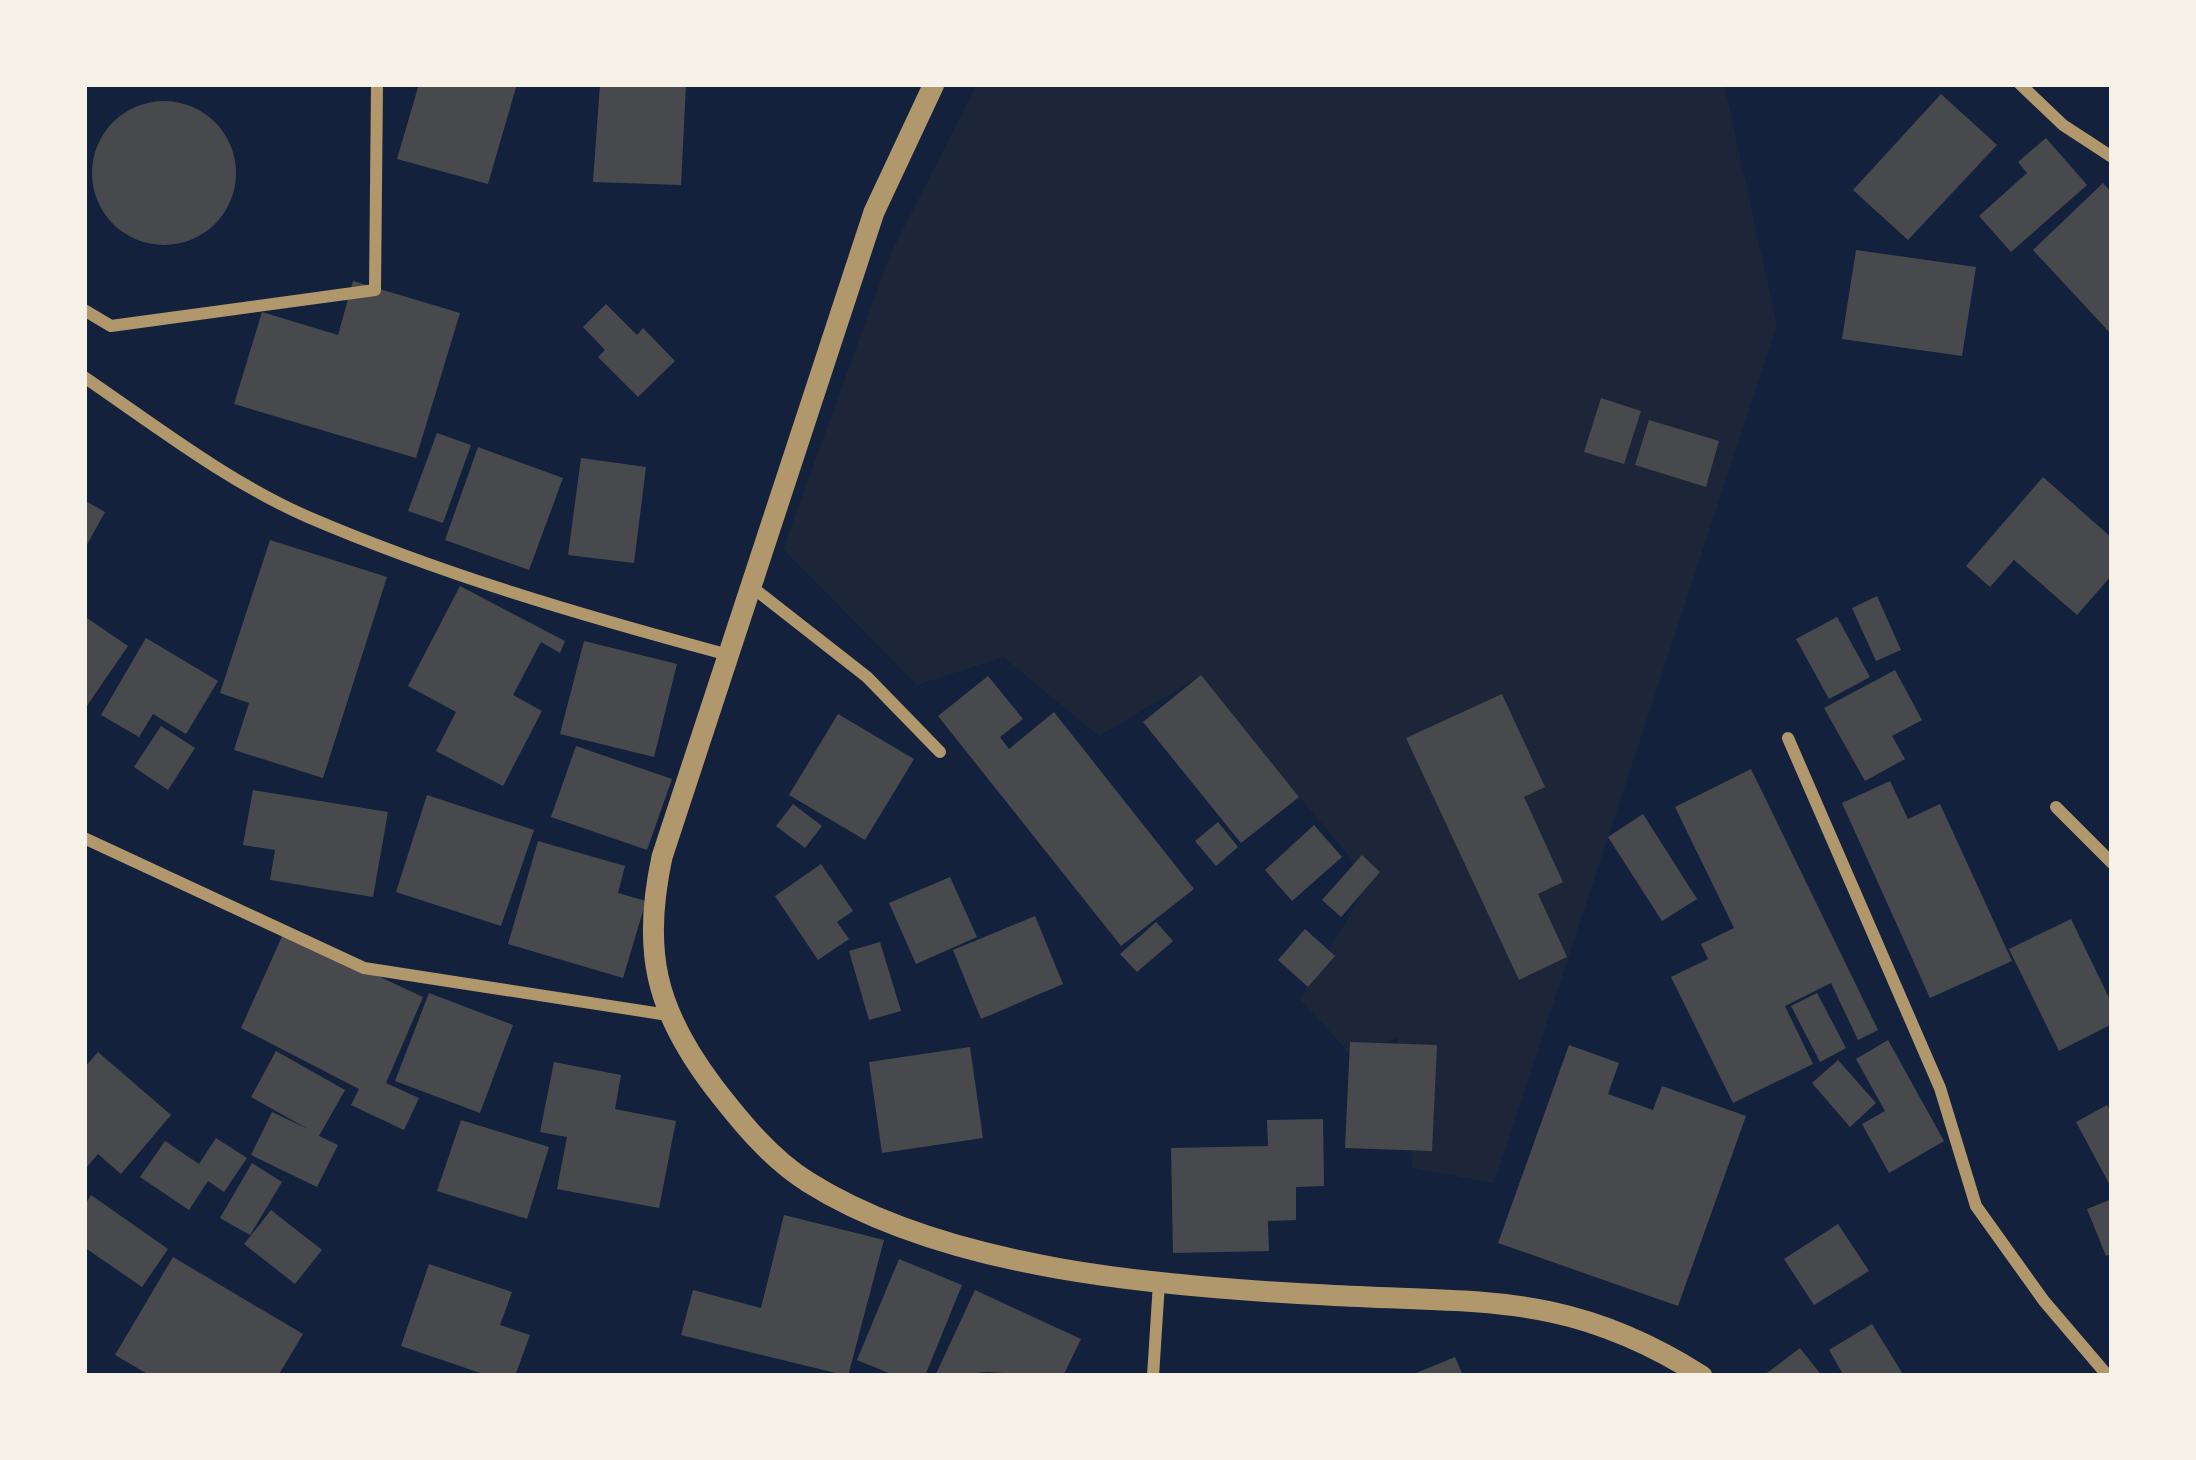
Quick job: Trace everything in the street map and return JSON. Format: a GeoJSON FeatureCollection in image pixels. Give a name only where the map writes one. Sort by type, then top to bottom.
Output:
{"type":"FeatureCollection","features":[{"type":"Feature","properties":{"kind":"street"},"geometry":{"type":"LineString","coordinates":[[84,310],[111,326],[375,290],[377,84]]}},
{"type":"Feature","properties":{"kind":"street"},"geometry":{"type":"LineString","coordinates":[[934,84],[874,212],[725,654],[651,909],[653,963],[668,1015],[744,1127],[806,1181],[918,1238],[1159,1283],[1473,1300],[1561,1310],[1646,1340],[1702,1376]]}},
{"type":"Feature","properties":{"kind":"street"},"geometry":{"type":"LineString","coordinates":[[2020,84],[2063,124],[2112,158]]}},
{"type":"Feature","properties":{"kind":"street"},"geometry":{"type":"LineString","coordinates":[[84,377],[229,476],[307,517],[530,601],[725,654]]}},
{"type":"Feature","properties":{"kind":"street"},"geometry":{"type":"LineString","coordinates":[[748,584],[868,677],[940,752]]}},
{"type":"Feature","properties":{"kind":"street"},"geometry":{"type":"LineString","coordinates":[[1788,738],[1940,1088],[1976,1206],[2023,1274],[2108,1376]]}},
{"type":"Feature","properties":{"kind":"street"},"geometry":{"type":"LineString","coordinates":[[2056,807],[2112,863]]}},
{"type":"Feature","properties":{"kind":"street"},"geometry":{"type":"LineString","coordinates":[[84,838],[364,968],[668,1015]]}},
{"type":"Feature","properties":{"kind":"street"},"geometry":{"type":"LineString","coordinates":[[1153,1376],[1159,1283]]}},
{"type":"Feature","properties":{"kind":"shaded area"},"geometry":{"type":"Polygon","coordinates":[[[977,84],[1724,84],[1777,325],[1494,1183],[1412,1168],[1397,1038],[1351,1055],[1300,999],[1370,881],[1199,677],[1099,736],[1003,657],[917,685],[783,549],[890,255],[977,84]]]}},
{"type":"Feature","properties":{"kind":"building"},"geometry":{"type":"Polygon","coordinates":[[[419,84],[517,84],[488,184],[397,159],[419,84]]]}},
{"type":"Feature","properties":{"kind":"building"},"geometry":{"type":"Polygon","coordinates":[[[600,84],[686,84],[681,185],[593,182],[600,84]]]}},
{"type":"Feature","properties":{"kind":"building"},"geometry":{"type":"Polygon","coordinates":[[[1941,94],[1997,145],[1908,240],[1853,190],[1941,94]]]}},
{"type":"Feature","properties":{"kind":"building"},"geometry":{"type":"Polygon","coordinates":[[[164,101],[192,106],[215,122],[231,145],[236,173],[231,201],[215,224],[192,240],[164,245],[136,240],[113,224],[97,201],[92,173],[97,145],[113,122],[136,106],[164,101]]]}},
{"type":"Feature","properties":{"kind":"building"},"geometry":{"type":"Polygon","coordinates":[[[2046,138],[2087,185],[2011,252],[1979,216],[2027,173],[2018,162],[2046,138]]]}},
{"type":"Feature","properties":{"kind":"building"},"geometry":{"type":"Polygon","coordinates":[[[2103,183],[2112,193],[2112,335],[2033,250],[2103,183]]]}},
{"type":"Feature","properties":{"kind":"building"},"geometry":{"type":"Polygon","coordinates":[[[1856,250],[1976,267],[1962,356],[1842,339],[1856,250]]]}},
{"type":"Feature","properties":{"kind":"building"},"geometry":{"type":"Polygon","coordinates":[[[353,281],[460,313],[416,458],[234,404],[262,312],[338,335],[353,281]]]}},
{"type":"Feature","properties":{"kind":"building"},"geometry":{"type":"Polygon","coordinates":[[[606,304],[637,335],[643,328],[675,361],[638,397],[598,357],[605,350],[583,327],[606,304]]]}},
{"type":"Feature","properties":{"kind":"building"},"geometry":{"type":"Polygon","coordinates":[[[1601,398],[1641,411],[1624,464],[1584,452],[1601,398]]]}},
{"type":"Feature","properties":{"kind":"building"},"geometry":{"type":"Polygon","coordinates":[[[1649,420],[1719,441],[1706,487],[1635,465],[1649,420]]]}},
{"type":"Feature","properties":{"kind":"building"},"geometry":{"type":"Polygon","coordinates":[[[437,433],[471,445],[443,523],[408,511],[437,433]]]}},
{"type":"Feature","properties":{"kind":"building"},"geometry":{"type":"Polygon","coordinates":[[[478,447],[563,478],[529,570],[445,540],[478,447]]]}},
{"type":"Feature","properties":{"kind":"building"},"geometry":{"type":"Polygon","coordinates":[[[581,458],[646,467],[634,563],[568,555],[581,458]]]}},
{"type":"Feature","properties":{"kind":"building"},"geometry":{"type":"Polygon","coordinates":[[[2043,477],[2112,538],[2112,575],[2077,615],[2014,560],[1990,587],[1966,566],[2043,477]]]}},
{"type":"Feature","properties":{"kind":"building"},"geometry":{"type":"Polygon","coordinates":[[[84,500],[105,512],[84,550],[84,500]]]}},
{"type":"Feature","properties":{"kind":"building"},"geometry":{"type":"Polygon","coordinates":[[[270,540],[387,577],[323,778],[234,750],[249,703],[220,693],[270,540]]]}},
{"type":"Feature","properties":{"kind":"building"},"geometry":{"type":"Polygon","coordinates":[[[460,586],[565,641],[560,653],[541,642],[513,695],[542,711],[503,786],[436,751],[456,712],[408,686],[460,586]]]}},
{"type":"Feature","properties":{"kind":"building"},"geometry":{"type":"Polygon","coordinates":[[[1877,596],[1901,650],[1876,661],[1852,608],[1877,596]]]}},
{"type":"Feature","properties":{"kind":"building"},"geometry":{"type":"Polygon","coordinates":[[[84,616],[128,646],[84,710],[84,616]]]}},
{"type":"Feature","properties":{"kind":"building"},"geometry":{"type":"Polygon","coordinates":[[[1837,617],[1870,677],[1829,699],[1796,639],[1837,617]]]}},
{"type":"Feature","properties":{"kind":"building"},"geometry":{"type":"Polygon","coordinates":[[[146,638],[218,681],[186,734],[153,714],[139,737],[101,715],[146,638]]]}},
{"type":"Feature","properties":{"kind":"building"},"geometry":{"type":"Polygon","coordinates":[[[584,641],[677,664],[654,757],[560,734],[584,641]]]}},
{"type":"Feature","properties":{"kind":"building"},"geometry":{"type":"Polygon","coordinates":[[[1895,670],[1922,720],[1892,736],[1905,759],[1865,781],[1824,708],[1895,670]]]}},
{"type":"Feature","properties":{"kind":"building"},"geometry":{"type":"Polygon","coordinates":[[[1201,675],[1299,797],[1241,843],[1143,722],[1201,675]]]}},
{"type":"Feature","properties":{"kind":"building"},"geometry":{"type":"Polygon","coordinates":[[[988,676],[1023,719],[1000,737],[1009,749],[1054,712],[1194,889],[1121,946],[938,716],[988,676]]]}},
{"type":"Feature","properties":{"kind":"building"},"geometry":{"type":"Polygon","coordinates":[[[1502,694],[1545,787],[1524,797],[1563,882],[1538,894],[1567,957],[1519,980],[1406,738],[1502,694]]]}},
{"type":"Feature","properties":{"kind":"building"},"geometry":{"type":"Polygon","coordinates":[[[838,714],[914,759],[865,840],[789,795],[838,714]]]}},
{"type":"Feature","properties":{"kind":"building"},"geometry":{"type":"Polygon","coordinates":[[[161,726],[195,748],[168,790],[134,767],[161,726]]]}},
{"type":"Feature","properties":{"kind":"building"},"geometry":{"type":"Polygon","coordinates":[[[576,746],[672,779],[647,850],[551,817],[576,746]]]}},
{"type":"Feature","properties":{"kind":"building"},"geometry":{"type":"Polygon","coordinates":[[[1751,769],[1878,1030],[1858,1040],[1831,983],[1785,1006],[1813,1064],[1733,1103],[1671,977],[1708,959],[1701,944],[1734,928],[1675,807],[1751,769]]]}},
{"type":"Feature","properties":{"kind":"building"},"geometry":{"type":"Polygon","coordinates":[[[1890,781],[1908,819],[1940,804],[2012,961],[1930,998],[1842,803],[1890,781]]]}},
{"type":"Feature","properties":{"kind":"building"},"geometry":{"type":"Polygon","coordinates":[[[253,790],[388,812],[373,897],[270,880],[275,850],[243,845],[253,790]]]}},
{"type":"Feature","properties":{"kind":"building"},"geometry":{"type":"Polygon","coordinates":[[[427,795],[534,830],[501,926],[396,892],[427,795]]]}},
{"type":"Feature","properties":{"kind":"building"},"geometry":{"type":"Polygon","coordinates":[[[793,804],[822,826],[805,848],[776,826],[793,804]]]}},
{"type":"Feature","properties":{"kind":"building"},"geometry":{"type":"Polygon","coordinates":[[[1643,814],[1697,899],[1662,921],[1608,837],[1643,814]]]}},
{"type":"Feature","properties":{"kind":"building"},"geometry":{"type":"Polygon","coordinates":[[[1218,822],[1238,847],[1216,866],[1195,841],[1218,822]]]}},
{"type":"Feature","properties":{"kind":"building"},"geometry":{"type":"Polygon","coordinates":[[[1314,825],[1342,857],[1292,901],[1265,870],[1314,825]]]}},
{"type":"Feature","properties":{"kind":"building"},"geometry":{"type":"Polygon","coordinates":[[[538,841],[625,866],[618,893],[646,901],[623,978],[508,944],[538,841]]]}},
{"type":"Feature","properties":{"kind":"building"},"geometry":{"type":"Polygon","coordinates":[[[1362,855],[1380,872],[1341,917],[1322,900],[1362,855]]]}},
{"type":"Feature","properties":{"kind":"building"},"geometry":{"type":"Polygon","coordinates":[[[821,864],[853,911],[837,922],[849,939],[818,960],[775,896],[821,864]]]}},
{"type":"Feature","properties":{"kind":"building"},"geometry":{"type":"Polygon","coordinates":[[[950,877],[977,937],[916,964],[889,903],[950,877]]]}},
{"type":"Feature","properties":{"kind":"building"},"geometry":{"type":"Polygon","coordinates":[[[1035,916],[1063,984],[981,1019],[953,950],[1035,916]]]}},
{"type":"Feature","properties":{"kind":"building"},"geometry":{"type":"Polygon","coordinates":[[[2071,919],[2112,1004],[2112,1024],[2059,1051],[2009,949],[2071,919]]]}},
{"type":"Feature","properties":{"kind":"building"},"geometry":{"type":"Polygon","coordinates":[[[1156,922],[1173,941],[1137,972],[1120,954],[1156,922]]]}},
{"type":"Feature","properties":{"kind":"building"},"geometry":{"type":"Polygon","coordinates":[[[1305,929],[1335,956],[1308,987],[1278,960],[1305,929]]]}},
{"type":"Feature","properties":{"kind":"building"},"geometry":{"type":"Polygon","coordinates":[[[284,932],[423,997],[386,1083],[419,1098],[404,1130],[351,1105],[359,1089],[241,1028],[284,932]]]}},
{"type":"Feature","properties":{"kind":"building"},"geometry":{"type":"Polygon","coordinates":[[[880,942],[901,1011],[869,1020],[849,951],[880,942]]]}},
{"type":"Feature","properties":{"kind":"building"},"geometry":{"type":"Polygon","coordinates":[[[429,993],[513,1025],[480,1113],[395,1081],[429,993]]]}},
{"type":"Feature","properties":{"kind":"building"},"geometry":{"type":"Polygon","coordinates":[[[1817,993],[1846,1048],[1820,1062],[1791,1006],[1817,993]]]}},
{"type":"Feature","properties":{"kind":"building"},"geometry":{"type":"Polygon","coordinates":[[[1888,1040],[1944,1141],[1889,1173],[1862,1124],[1885,1111],[1856,1059],[1888,1040]]]}},
{"type":"Feature","properties":{"kind":"building"},"geometry":{"type":"Polygon","coordinates":[[[1350,1042],[1437,1045],[1432,1151],[1345,1148],[1350,1042]]]}},
{"type":"Feature","properties":{"kind":"building"},"geometry":{"type":"Polygon","coordinates":[[[1569,1045],[1619,1063],[1608,1094],[1653,1110],[1662,1086],[1746,1116],[1678,1306],[1498,1243],[1569,1045]]]}},
{"type":"Feature","properties":{"kind":"building"},"geometry":{"type":"Polygon","coordinates":[[[970,1047],[983,1138],[882,1153],[869,1062],[970,1047]]]}},
{"type":"Feature","properties":{"kind":"building"},"geometry":{"type":"Polygon","coordinates":[[[276,1051],[345,1090],[319,1136],[338,1145],[317,1187],[251,1155],[272,1112],[308,1129],[251,1097],[276,1051]]]}},
{"type":"Feature","properties":{"kind":"building"},"geometry":{"type":"Polygon","coordinates":[[[98,1052],[171,1115],[121,1174],[98,1154],[84,1170],[84,1068],[98,1052]]]}},
{"type":"Feature","properties":{"kind":"building"},"geometry":{"type":"Polygon","coordinates":[[[1838,1060],[1876,1103],[1850,1127],[1812,1083],[1838,1060]]]}},
{"type":"Feature","properties":{"kind":"building"},"geometry":{"type":"Polygon","coordinates":[[[554,1062],[621,1075],[615,1109],[676,1121],[659,1208],[557,1189],[567,1137],[540,1132],[554,1062]]]}},
{"type":"Feature","properties":{"kind":"building"},"geometry":{"type":"Polygon","coordinates":[[[2107,1105],[2112,1113],[2112,1189],[2076,1122],[2107,1105]]]}},
{"type":"Feature","properties":{"kind":"building"},"geometry":{"type":"Polygon","coordinates":[[[1323,1119],[1324,1186],[1296,1187],[1296,1220],[1268,1221],[1269,1251],[1173,1253],[1171,1148],[1268,1146],[1267,1120],[1323,1119]]]}},
{"type":"Feature","properties":{"kind":"building"},"geometry":{"type":"Polygon","coordinates":[[[461,1120],[549,1147],[527,1219],[437,1191],[461,1120]]]}},
{"type":"Feature","properties":{"kind":"building"},"geometry":{"type":"Polygon","coordinates":[[[216,1138],[247,1158],[224,1192],[208,1181],[189,1210],[140,1177],[165,1141],[199,1164],[216,1138]]]}},
{"type":"Feature","properties":{"kind":"building"},"geometry":{"type":"Polygon","coordinates":[[[252,1163],[282,1182],[250,1235],[220,1218],[252,1163]]]}},
{"type":"Feature","properties":{"kind":"building"},"geometry":{"type":"Polygon","coordinates":[[[91,1195],[168,1249],[142,1287],[84,1247],[84,1206],[91,1195]]]}},
{"type":"Feature","properties":{"kind":"building"},"geometry":{"type":"Polygon","coordinates":[[[2112,1199],[2112,1254],[2106,1256],[2087,1209],[2112,1199]]]}},
{"type":"Feature","properties":{"kind":"building"},"geometry":{"type":"Polygon","coordinates":[[[271,1210],[322,1250],[295,1284],[244,1244],[271,1210]]]}},
{"type":"Feature","properties":{"kind":"building"},"geometry":{"type":"Polygon","coordinates":[[[784,1215],[884,1240],[848,1376],[681,1335],[693,1290],[761,1308],[784,1215]]]}},
{"type":"Feature","properties":{"kind":"building"},"geometry":{"type":"Polygon","coordinates":[[[1838,1224],[1869,1271],[1814,1305],[1784,1259],[1838,1224]]]}},
{"type":"Feature","properties":{"kind":"building"},"geometry":{"type":"Polygon","coordinates":[[[173,1257],[303,1334],[278,1376],[151,1376],[115,1355],[173,1257]]]}},
{"type":"Feature","properties":{"kind":"building"},"geometry":{"type":"Polygon","coordinates":[[[899,1259],[962,1285],[925,1376],[896,1376],[857,1360],[899,1259]]]}},
{"type":"Feature","properties":{"kind":"building"},"geometry":{"type":"Polygon","coordinates":[[[429,1264],[512,1292],[500,1325],[530,1335],[515,1376],[489,1376],[401,1346],[429,1264]]]}},
{"type":"Feature","properties":{"kind":"building"},"geometry":{"type":"Polygon","coordinates":[[[975,1290],[1081,1339],[1063,1376],[987,1372],[935,1376],[975,1290]]]}},
{"type":"Feature","properties":{"kind":"building"},"geometry":{"type":"Polygon","coordinates":[[[1872,1324],[1904,1376],[1844,1376],[1829,1350],[1872,1324]]]}},
{"type":"Feature","properties":{"kind":"building"},"geometry":{"type":"Polygon","coordinates":[[[1800,1348],[1822,1376],[1763,1376],[1800,1348]]]}},
{"type":"Feature","properties":{"kind":"building"},"geometry":{"type":"Polygon","coordinates":[[[1455,1357],[1463,1376],[1409,1376],[1455,1357]]]}}]}
